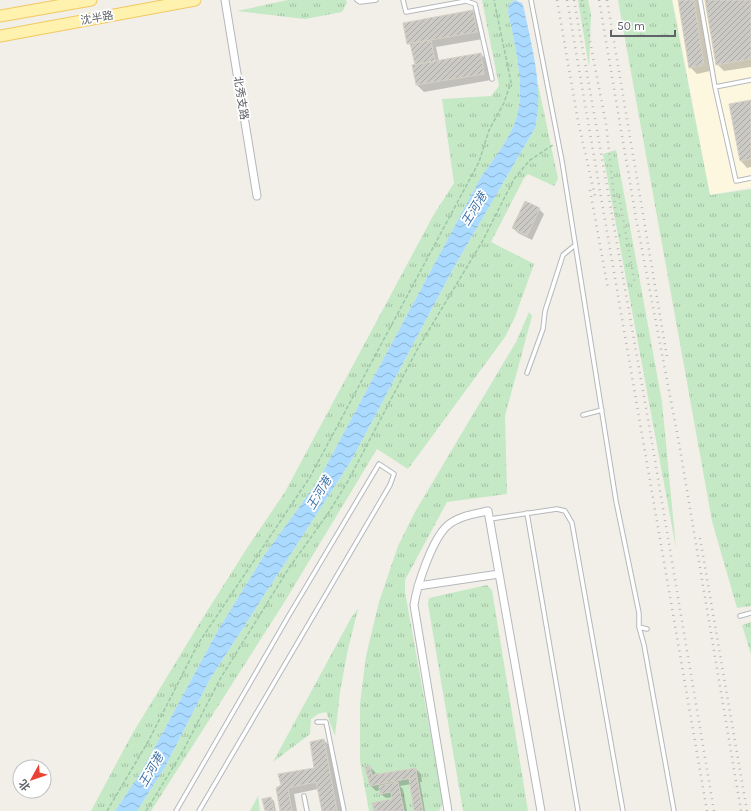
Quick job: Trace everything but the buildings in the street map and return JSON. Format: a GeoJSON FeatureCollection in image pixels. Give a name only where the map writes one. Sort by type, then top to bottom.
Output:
{"type":"FeatureCollection","features":[{"type":"Feature","properties":{"kind":"main road","name":"沈半路"},"geometry":{"type":"LineString","coordinates":[[0,16],[92,0]]}},
{"type":"Feature","properties":{"kind":"main road","name":"沈半路"},"geometry":{"type":"LineString","coordinates":[[0,36],[195,0]]}},
{"type":"Feature","properties":{"kind":"street","name":"北秀支路"},"geometry":{"type":"LineString","coordinates":[[226,0],[256,196]]}},
{"type":"Feature","properties":{"kind":"street"},"geometry":{"type":"LineString","coordinates":[[448,811],[414,605],[418,586],[436,540],[448,525],[461,518],[488,511],[541,811]]}},
{"type":"Feature","properties":{"kind":"street"},"geometry":{"type":"LineString","coordinates":[[418,586],[499,574]]}},
{"type":"Feature","properties":{"kind":"lane"},"geometry":{"type":"LineString","coordinates":[[357,0],[360,2],[376,0]]}},
{"type":"Feature","properties":{"kind":"lane"},"geometry":{"type":"LineString","coordinates":[[403,0],[406,12],[466,1],[475,4],[492,79]]}},
{"type":"Feature","properties":{"kind":"lane"},"geometry":{"type":"LineString","coordinates":[[531,0],[558,142],[616,501],[639,613],[639,627],[644,645],[674,811]]}},
{"type":"Feature","properties":{"kind":"lane"},"geometry":{"type":"LineString","coordinates":[[700,0],[715,86],[736,181],[751,178]]}},
{"type":"Feature","properties":{"kind":"lane"},"geometry":{"type":"LineString","coordinates":[[715,86],[751,80]]}},
{"type":"Feature","properties":{"kind":"lane"},"geometry":{"type":"LineString","coordinates":[[527,373],[543,329],[545,311],[563,255],[574,246]]}},
{"type":"Feature","properties":{"kind":"lane"},"geometry":{"type":"LineString","coordinates":[[583,415],[602,410]]}},
{"type":"Feature","properties":{"kind":"lane"},"geometry":{"type":"LineString","coordinates":[[176,811],[288,617],[379,464],[394,474],[390,485],[199,811]]}},
{"type":"Feature","properties":{"kind":"lane"},"geometry":{"type":"LineString","coordinates":[[490,519],[557,509],[565,511],[572,523],[623,811]]}},
{"type":"Feature","properties":{"kind":"lane"},"geometry":{"type":"LineString","coordinates":[[527,514],[578,811]]}},
{"type":"Feature","properties":{"kind":"lane"},"geometry":{"type":"LineString","coordinates":[[740,616],[751,613]]}},
{"type":"Feature","properties":{"kind":"lane"},"geometry":{"type":"LineString","coordinates":[[639,627],[647,629]]}},
{"type":"Feature","properties":{"kind":"lane"},"geometry":{"type":"LineString","coordinates":[[317,722],[326,722],[344,811]]}},
{"type":"Feature","properties":{"kind":"lane"},"geometry":{"type":"LineString","coordinates":[[304,796],[306,811]]}},
{"type":"Feature","properties":{"kind":"path"},"geometry":{"type":"LineString","coordinates":[[107,811],[149,740],[198,644],[310,477],[479,162],[489,130],[504,102],[511,82],[494,0]]}},
{"type":"Feature","properties":{"kind":"path"},"geometry":{"type":"LineString","coordinates":[[146,811],[183,751],[220,680],[289,568],[329,512],[348,481],[418,348],[482,242],[514,179],[530,160],[558,142]]}},
{"type":"Feature","properties":{"kind":"shaded area"},"geometry":{"type":"Polygon","coordinates":[[[673,0],[751,0],[751,187],[710,195],[673,0]]]}},
{"type":"Feature","properties":{"kind":"green space"},"geometry":{"type":"Polygon","coordinates":[[[288,0],[346,0],[347,3],[342,12],[305,19],[237,11],[288,0]]]}},
{"type":"Feature","properties":{"kind":"green space"},"geometry":{"type":"Polygon","coordinates":[[[482,0],[515,0],[509,4],[508,12],[517,55],[520,100],[510,134],[481,177],[318,481],[263,557],[217,632],[143,769],[115,811],[91,811],[131,736],[199,624],[249,545],[285,492],[433,216],[454,183],[442,99],[491,96],[499,86],[482,0]]]}},
{"type":"Feature","properties":{"kind":"green space"},"geometry":{"type":"Polygon","coordinates":[[[578,0],[588,0],[591,14],[589,67],[578,0]]]}},
{"type":"Feature","properties":{"kind":"green space"},"geometry":{"type":"Polygon","coordinates":[[[618,0],[672,0],[710,195],[751,189],[751,606],[737,608],[712,521],[618,0]]]}},
{"type":"Feature","properties":{"kind":"green space"},"geometry":{"type":"Polygon","coordinates":[[[538,84],[558,179],[554,186],[528,174],[524,178],[491,242],[534,264],[515,317],[505,337],[408,469],[377,449],[282,606],[151,811],[137,811],[165,767],[210,679],[351,461],[453,269],[535,128],[537,118],[538,84]]]}},
{"type":"Feature","properties":{"kind":"green space"},"geometry":{"type":"Polygon","coordinates":[[[616,150],[662,402],[676,548],[603,154],[616,150]]]}},
{"type":"Feature","properties":{"kind":"green space"},"geometry":{"type":"Polygon","coordinates":[[[529,312],[532,316],[505,416],[507,494],[447,502],[405,580],[405,592],[443,803],[439,811],[369,811],[360,761],[360,704],[366,656],[379,602],[398,546],[415,512],[516,342],[529,312]]]}},
{"type":"Feature","properties":{"kind":"green space"},"geometry":{"type":"Polygon","coordinates":[[[487,585],[492,590],[528,811],[463,811],[428,604],[429,598],[487,585]]]}},
{"type":"Feature","properties":{"kind":"green space"},"geometry":{"type":"Polygon","coordinates":[[[358,609],[348,649],[340,692],[335,736],[326,712],[318,714],[311,719],[310,734],[273,762],[351,618],[358,609]]]}},
{"type":"Feature","properties":{"kind":"green space"},"geometry":{"type":"Polygon","coordinates":[[[751,622],[751,654],[742,625],[751,622]]]}},
{"type":"Feature","properties":{"kind":"green space"},"geometry":{"type":"Polygon","coordinates":[[[258,796],[260,811],[250,811],[258,796]]]}},
{"type":"Feature","properties":{"kind":"water","name":"王河港"},"geometry":{"type":"Polygon","coordinates":[[[515,0],[522,3],[524,9],[536,68],[538,98],[535,128],[453,269],[351,461],[210,679],[165,767],[137,811],[115,811],[143,769],[217,632],[263,557],[318,481],[481,177],[510,134],[520,100],[517,55],[508,12],[509,4],[515,0]]]}},
{"type":"Feature","properties":{"kind":"railway"},"geometry":{"type":"LineString","coordinates":[[557,0],[578,121],[595,196]]}},
{"type":"Feature","properties":{"kind":"railway"},"geometry":{"type":"LineString","coordinates":[[567,0],[707,811]]}},
{"type":"Feature","properties":{"kind":"railway"},"geometry":{"type":"LineString","coordinates":[[574,0],[648,419],[714,811]]}},
{"type":"Feature","properties":{"kind":"railway"},"geometry":{"type":"LineString","coordinates":[[582,0],[606,124],[616,216]]}},
{"type":"Feature","properties":{"kind":"railway"},"geometry":{"type":"LineString","coordinates":[[599,0],[636,218],[679,443],[741,811]]}},
{"type":"Feature","properties":{"kind":"railway"},"geometry":{"type":"LineString","coordinates":[[607,0],[667,357]]}},
{"type":"Feature","properties":{"kind":"railway"},"geometry":{"type":"LineString","coordinates":[[590,190],[608,289]]}},
{"type":"Feature","properties":{"kind":"railway"},"geometry":{"type":"LineString","coordinates":[[619,197],[635,284]]}},
{"type":"Feature","properties":{"kind":"railway"},"geometry":{"type":"LineString","coordinates":[[700,538],[747,811]]}}]}
